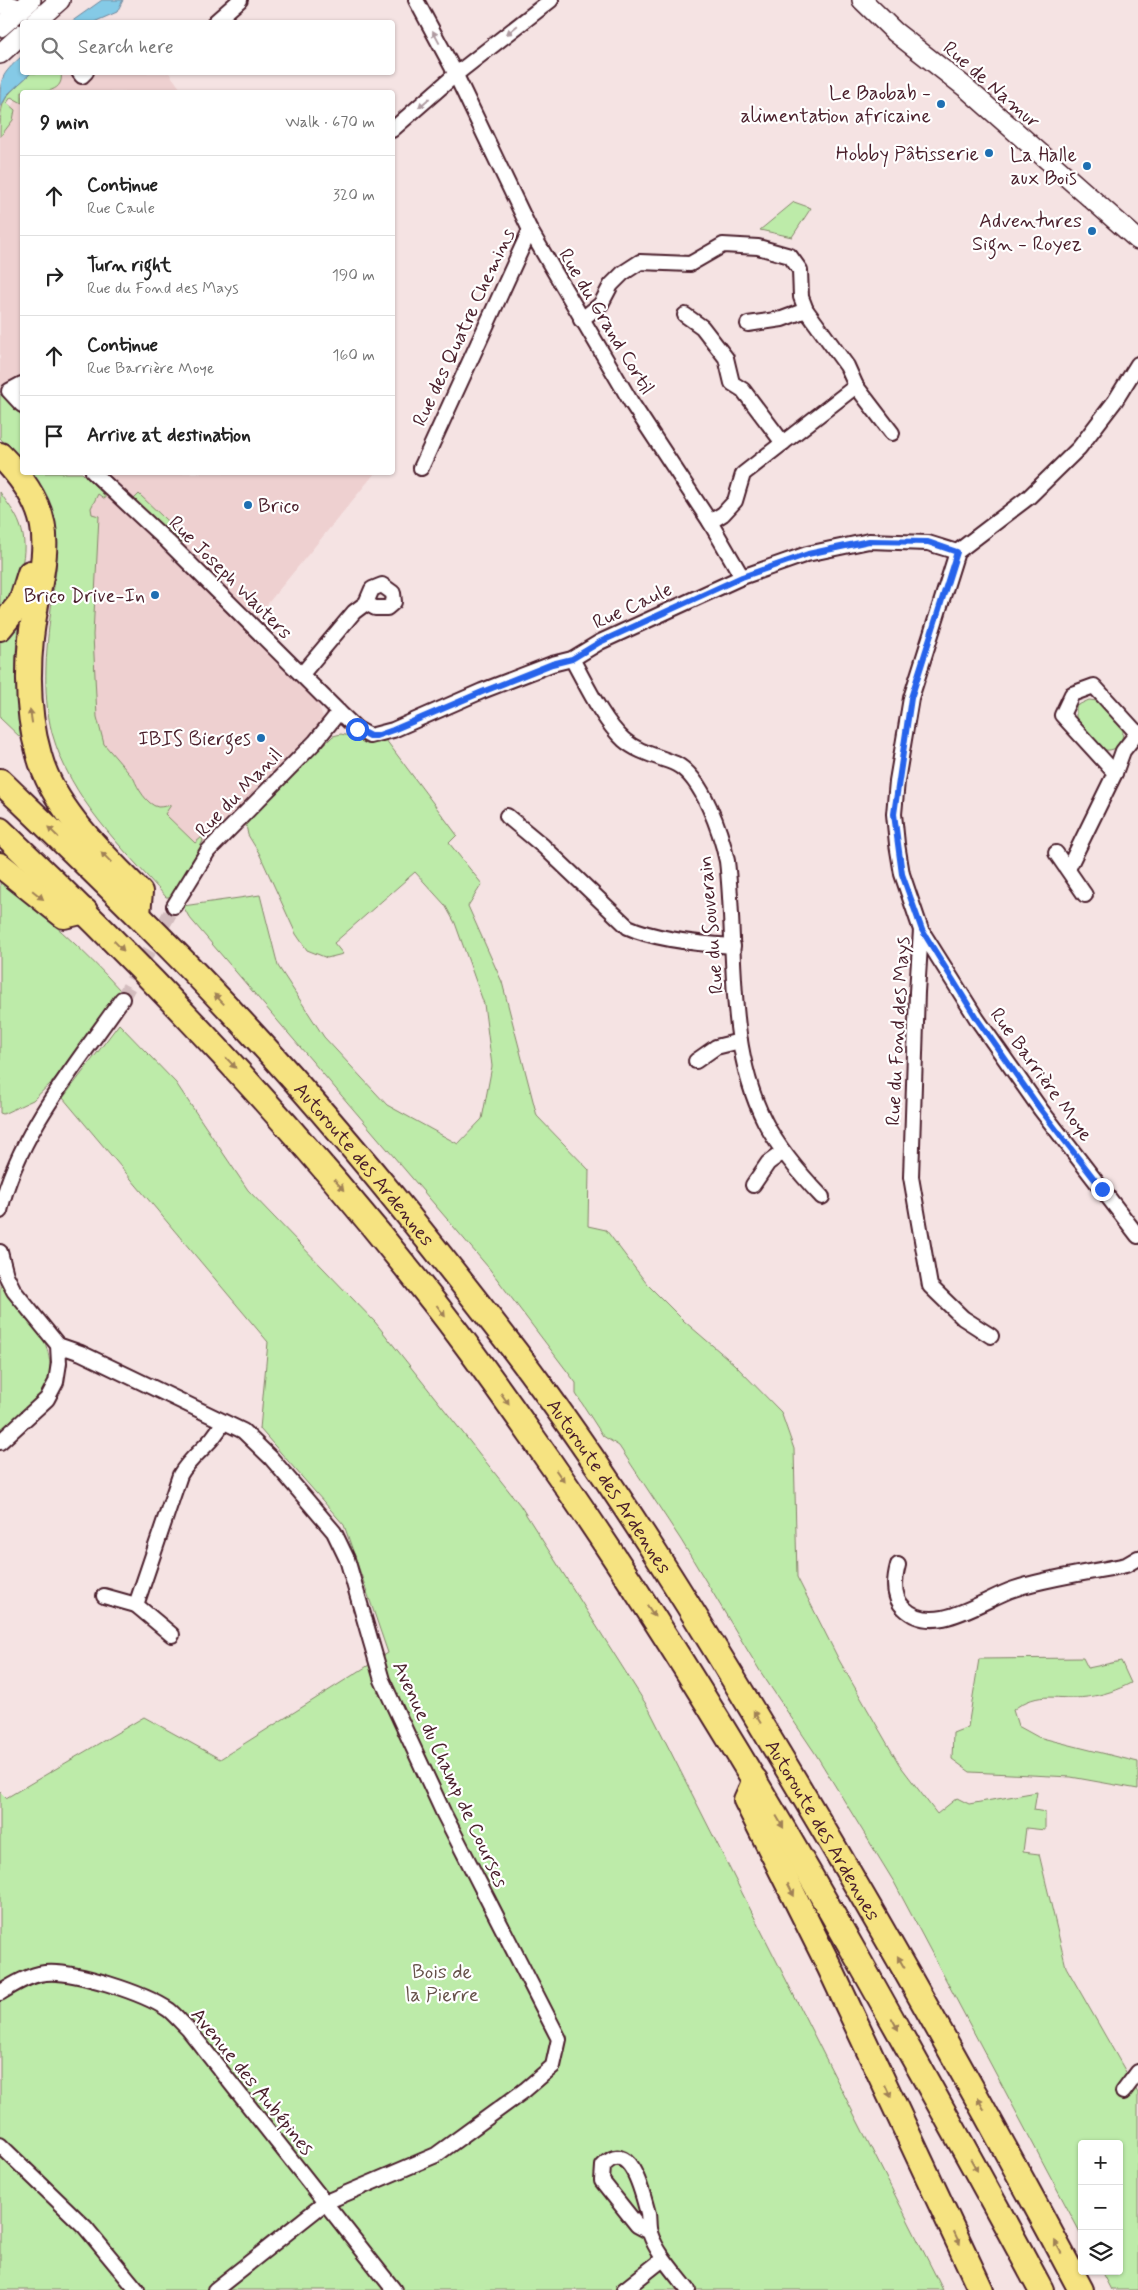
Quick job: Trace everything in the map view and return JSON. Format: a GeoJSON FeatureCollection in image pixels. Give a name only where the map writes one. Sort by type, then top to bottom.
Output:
{"type":"FeatureCollection","features":[{"type":"Feature","properties":{"kind":"highway"},"geometry":{"type":"LineString","coordinates":[[0,455],[15,471],[36,504],[45,537],[45,554],[31,637],[29,665],[29,700],[39,756],[57,795],[86,835],[140,892],[138,914]]}},
{"type":"Feature","properties":{"kind":"highway"},"geometry":{"type":"LineString","coordinates":[[0,476],[20,503],[27,518],[33,553],[21,602],[15,613],[0,628]]}},
{"type":"Feature","properties":{"kind":"highway","name":"Autoroute des Ardennes"},"geometry":{"type":"LineString","coordinates":[[0,781],[138,914],[258,1040],[368,1166],[516,1353],[609,1485],[706,1634],[838,1853],[940,2031],[1081,2290]]}},
{"type":"Feature","properties":{"kind":"highway","name":"Autoroute des Ardennes"},"geometry":{"type":"LineString","coordinates":[[0,830],[85,911],[232,1064],[352,1200],[431,1298],[584,1510],[653,1614],[755,1780],[991,2195],[1041,2290]]}},
{"type":"Feature","properties":{"kind":"highway"},"geometry":{"type":"LineString","coordinates":[[0,865],[64,916],[85,911]]}},
{"type":"Feature","properties":{"kind":"highway"},"geometry":{"type":"LineString","coordinates":[[755,1780],[746,1800],[830,1968],[981,2290]]}},
{"type":"Feature","properties":{"kind":"street"},"geometry":{"type":"LineString","coordinates":[[0,27],[27,11],[60,0]]}},
{"type":"Feature","properties":{"kind":"street"},"geometry":{"type":"LineString","coordinates":[[217,20],[240,0]]}},
{"type":"Feature","properties":{"kind":"street","name":"Rue du Grand Cortil"},"geometry":{"type":"LineString","coordinates":[[416,0],[530,230],[581,320],[631,402],[710,522],[742,577]]}},
{"type":"Feature","properties":{"kind":"street"},"geometry":{"type":"LineString","coordinates":[[395,127],[455,76],[551,0]]}},
{"type":"Feature","properties":{"kind":"street","name":"Rue de Namur"},"geometry":{"type":"LineString","coordinates":[[862,0],[895,32],[965,87],[1138,240]]}},
{"type":"Feature","properties":{"kind":"street"},"geometry":{"type":"LineString","coordinates":[[0,3],[27,11]]}},
{"type":"Feature","properties":{"kind":"street"},"geometry":{"type":"LineString","coordinates":[[0,54],[20,36]]}},
{"type":"Feature","properties":{"kind":"street","name":"Rue des Quatre Chemins"},"geometry":{"type":"LineString","coordinates":[[421,468],[530,230]]}},
{"type":"Feature","properties":{"kind":"street"},"geometry":{"type":"LineString","coordinates":[[581,320],[601,304],[611,285],[623,273],[640,262],[690,264],[723,246],[758,247],[790,256],[800,270],[801,297],[806,310],[846,366],[856,386],[892,433]]}},
{"type":"Feature","properties":{"kind":"street"},"geometry":{"type":"LineString","coordinates":[[748,324],[782,319],[806,310]]}},
{"type":"Feature","properties":{"kind":"street"},"geometry":{"type":"LineString","coordinates":[[685,315],[702,327],[726,358],[732,383],[743,390],[783,443]]}},
{"type":"Feature","properties":{"kind":"street"},"geometry":{"type":"LineString","coordinates":[[957,552],[1029,497],[1079,448],[1115,401],[1138,364]]}},
{"type":"Feature","properties":{"kind":"street"},"geometry":{"type":"LineString","coordinates":[[20,385],[9,391],[20,403]]}},
{"type":"Feature","properties":{"kind":"street"},"geometry":{"type":"LineString","coordinates":[[710,522],[723,514],[735,502],[743,474],[856,386]]}},
{"type":"Feature","properties":{"kind":"street","name":"Rue Joseph Wauters"},"geometry":{"type":"LineString","coordinates":[[96,475],[168,542],[339,712]]}},
{"type":"Feature","properties":{"kind":"street","name":"Rue Caule"},"geometry":{"type":"LineString","coordinates":[[339,712],[362,732],[376,736],[552,664],[572,659],[600,642],[742,577],[808,554],[869,541],[928,542],[957,552]]}},
{"type":"Feature","properties":{"kind":"street","name":"Rue du Fond des Mays"},"geometry":{"type":"LineString","coordinates":[[957,552],[911,698],[894,814],[902,874],[922,930],[913,1084],[912,1177],[928,1276],[930,1286],[949,1305],[963,1318],[991,1336]]}},
{"type":"Feature","properties":{"kind":"street"},"geometry":{"type":"LineString","coordinates":[[302,674],[354,612],[366,603]]}},
{"type":"Feature","properties":{"kind":"street","name":"Rue du Souverain"},"geometry":{"type":"LineString","coordinates":[[572,659],[620,736],[641,751],[682,768],[708,804],[722,838],[727,861],[740,1041],[754,1096],[765,1122],[783,1152],[822,1197]]}},
{"type":"Feature","properties":{"kind":"street"},"geometry":{"type":"LineString","coordinates":[[1068,869],[1115,773],[1123,751],[1137,732],[1094,686],[1072,694],[1062,715],[1115,773]]}},
{"type":"Feature","properties":{"kind":"street","name":"Rue du Manil"},"geometry":{"type":"LineString","coordinates":[[174,906],[208,851],[315,742],[339,712]]}},
{"type":"Feature","properties":{"kind":"street"},"geometry":{"type":"LineString","coordinates":[[508,816],[543,846],[628,927],[671,938],[732,946]]}},
{"type":"Feature","properties":{"kind":"street"},"geometry":{"type":"LineString","coordinates":[[1056,852],[1085,895]]}},
{"type":"Feature","properties":{"kind":"street","name":"Rue Barrière Moye"},"geometry":{"type":"LineString","coordinates":[[922,930],[977,1019],[1041,1110],[1138,1236]]}},
{"type":"Feature","properties":{"kind":"street"},"geometry":{"type":"LineString","coordinates":[[0,1211],[15,1168],[32,1132],[122,999]]}},
{"type":"Feature","properties":{"kind":"street"},"geometry":{"type":"LineString","coordinates":[[696,1060],[716,1047],[740,1041]]}},
{"type":"Feature","properties":{"kind":"street"},"geometry":{"type":"LineString","coordinates":[[753,1185],[768,1163],[783,1152]]}},
{"type":"Feature","properties":{"kind":"street"},"geometry":{"type":"LineString","coordinates":[[0,1252],[14,1291],[58,1345],[58,1376],[48,1399],[0,1442]]}},
{"type":"Feature","properties":{"kind":"street","name":"Avenue du Champ de Courses"},"geometry":{"type":"LineString","coordinates":[[58,1345],[81,1353],[186,1402],[251,1437],[328,1524],[340,1541],[382,1680],[444,1814],[559,2039],[553,2066],[525,2090],[436,2155],[326,2202],[214,2290]]}},
{"type":"Feature","properties":{"kind":"street"},"geometry":{"type":"LineString","coordinates":[[136,1605],[180,1475],[191,1460],[213,1440],[223,1422]]}},
{"type":"Feature","properties":{"kind":"street"},"geometry":{"type":"LineString","coordinates":[[898,1566],[895,1585],[900,1605],[914,1615],[942,1618],[965,1612],[994,1596],[1015,1588],[1126,1565],[1138,1558]]}},
{"type":"Feature","properties":{"kind":"street"},"geometry":{"type":"LineString","coordinates":[[104,1596],[136,1605],[172,1635]]}},
{"type":"Feature","properties":{"kind":"street","name":"Avenue des Aubépines"},"geometry":{"type":"LineString","coordinates":[[0,1993],[30,1977],[61,1973],[78,1975],[169,2010],[188,2028],[394,2290]]}},
{"type":"Feature","properties":{"kind":"street"},"geometry":{"type":"LineString","coordinates":[[1123,2092],[1138,2072]]}},
{"type":"Feature","properties":{"kind":"street"},"geometry":{"type":"LineString","coordinates":[[0,2145],[85,2227],[137,2290]]}},
{"type":"Feature","properties":{"kind":"street"},"geometry":{"type":"LineString","coordinates":[[650,2232],[637,2225],[602,2181],[603,2166],[611,2160],[622,2159],[632,2165],[648,2215],[650,2232],[664,2259],[688,2290]]}},
{"type":"Feature","properties":{"kind":"street"},"geometry":{"type":"LineString","coordinates":[[624,2290],[664,2259]]}},
{"type":"Feature","properties":{"kind":"shaded area"},"geometry":{"type":"Polygon","coordinates":[[[47,75],[170,75],[182,90],[28,90],[47,75]]]}},
{"type":"Feature","properties":{"kind":"shaded area"},"geometry":{"type":"Polygon","coordinates":[[[20,96],[20,424],[0,405],[0,124],[20,96]]]}},
{"type":"Feature","properties":{"kind":"shaded area"},"geometry":{"type":"Polygon","coordinates":[[[70,475],[373,475],[246,630],[318,703],[323,717],[321,723],[198,851],[132,788],[95,739],[70,475]]]}},
{"type":"Feature","properties":{"kind":"green space"},"geometry":{"type":"Polygon","coordinates":[[[29,75],[61,75],[59,85],[54,89],[20,90],[20,102],[11,97],[7,103],[15,110],[13,120],[0,137],[2,106],[14,88],[29,75]]]}},
{"type":"Feature","properties":{"kind":"green space"},"geometry":{"type":"Polygon","coordinates":[[[794,202],[811,208],[792,237],[760,230],[794,202]]]}},
{"type":"Feature","properties":{"kind":"green space"},"geometry":{"type":"Polygon","coordinates":[[[0,394],[20,414],[20,461],[0,438],[0,394]]]}},
{"type":"Feature","properties":{"kind":"green space"},"geometry":{"type":"Polygon","coordinates":[[[30,475],[84,475],[105,496],[105,499],[98,494],[91,508],[92,514],[99,516],[93,635],[97,717],[104,744],[134,779],[146,799],[158,807],[171,805],[165,814],[195,843],[202,837],[203,841],[200,847],[171,897],[166,897],[99,821],[72,780],[52,733],[47,700],[46,667],[57,552],[54,529],[30,475]]]}},
{"type":"Feature","properties":{"kind":"green space"},"geometry":{"type":"Polygon","coordinates":[[[0,492],[18,521],[24,546],[18,577],[4,605],[0,608],[0,492]]]}},
{"type":"Feature","properties":{"kind":"green space"},"geometry":{"type":"Polygon","coordinates":[[[139,494],[186,539],[182,543],[134,499],[139,494]]]}},
{"type":"Feature","properties":{"kind":"green space"},"geometry":{"type":"Polygon","coordinates":[[[18,627],[16,683],[22,739],[0,718],[0,641],[18,627]]]}},
{"type":"Feature","properties":{"kind":"green space"},"geometry":{"type":"Polygon","coordinates":[[[1089,700],[1097,701],[1123,727],[1121,742],[1111,750],[1100,749],[1076,722],[1076,706],[1089,700]]]}},
{"type":"Feature","properties":{"kind":"green space"},"geometry":{"type":"Polygon","coordinates":[[[341,734],[378,743],[386,740],[457,835],[449,843],[482,884],[468,906],[502,982],[537,1116],[589,1170],[588,1226],[606,1230],[647,1284],[684,1321],[734,1364],[781,1412],[794,1449],[797,1577],[839,1660],[899,1764],[937,1814],[957,1798],[969,1804],[1037,1792],[1034,1810],[1045,1812],[1045,1830],[1026,1828],[1023,1852],[1039,1854],[1066,1967],[1138,2093],[1138,2290],[1111,2290],[1103,2275],[1123,2275],[1123,2140],[1078,2140],[1078,2228],[894,1882],[815,1753],[760,1671],[681,1540],[619,1446],[603,1436],[576,1394],[576,1383],[488,1267],[189,917],[183,906],[260,895],[278,966],[324,1037],[387,1105],[458,1144],[482,1119],[492,1066],[484,1004],[455,923],[445,905],[415,872],[334,943],[343,954],[327,958],[307,950],[296,934],[259,853],[248,835],[246,825],[249,817],[333,736],[341,734]]]}},
{"type":"Feature","properties":{"kind":"green space"},"geometry":{"type":"Polygon","coordinates":[[[0,881],[63,933],[120,990],[73,1057],[50,1084],[33,1100],[3,1114],[0,1113],[0,881]]]}},
{"type":"Feature","properties":{"kind":"green space","name":"Bois de la Pierre"},"geometry":{"type":"Polygon","coordinates":[[[119,1024],[176,1083],[248,1190],[375,1322],[520,1505],[649,1709],[943,2290],[0,2290],[0,1792],[6,1798],[144,1717],[220,1759],[388,1653],[344,1525],[260,1429],[268,1342],[63,1098],[119,1024]]]}},
{"type":"Feature","properties":{"kind":"green space"},"geometry":{"type":"Polygon","coordinates":[[[0,1273],[38,1329],[46,1345],[50,1360],[49,1376],[40,1398],[29,1410],[0,1434],[0,1273]]]}},
{"type":"Feature","properties":{"kind":"green space"},"geometry":{"type":"Polygon","coordinates":[[[1083,1658],[1088,1668],[1121,1661],[1131,1683],[1110,1692],[1093,1696],[1076,1698],[1049,1697],[1032,1700],[1013,1710],[1018,1726],[1038,1737],[1138,1762],[1138,1789],[1071,1777],[970,1772],[952,1759],[953,1733],[968,1727],[979,1659],[1083,1658]]]}},
{"type":"Feature","properties":{"kind":"water"},"geometry":{"type":"Polygon","coordinates":[[[102,0],[123,0],[117,12],[99,20],[74,20],[102,0]]]}},
{"type":"Feature","properties":{"kind":"water"},"geometry":{"type":"Polygon","coordinates":[[[20,58],[20,75],[29,75],[8,94],[0,108],[1,84],[9,68],[20,58]]]}},
{"type":"Feature","properties":{"kind":"tunnel"},"geometry":{"type":"LineString","coordinates":[[122,999],[174,906]]}},
{"type":"Feature","properties":{"kind":"place","name":"Le Baobab - alimentation africaine"},"geometry":{"type":"Point","coordinates":[941,104]}},
{"type":"Feature","properties":{"kind":"place","name":"Hobby Pâtisserie"},"geometry":{"type":"Point","coordinates":[989,153]}},
{"type":"Feature","properties":{"kind":"place","name":"La Halle aux Bois"},"geometry":{"type":"Point","coordinates":[1087,166]}},
{"type":"Feature","properties":{"kind":"place","name":"Adventures Sign - Royez"},"geometry":{"type":"Point","coordinates":[1092,231]}},
{"type":"Feature","properties":{"kind":"place","name":"Brico"},"geometry":{"type":"Point","coordinates":[248,505]}},
{"type":"Feature","properties":{"kind":"place","name":"Brico Drive-In"},"geometry":{"type":"Point","coordinates":[155,595]}},
{"type":"Feature","properties":{"kind":"place","name":"IBIS Bierges"},"geometry":{"type":"Point","coordinates":[261,738]}},
{"type":"Feature","properties":{"kind":"route"},"geometry":{"type":"LineString","coordinates":[[357,729],[370,736],[376,736],[393,730],[482,692],[530,675],[552,664],[572,659],[600,642],[742,577],[808,554],[869,541],[928,542],[957,552],[911,698],[897,780],[894,814],[896,844],[902,874],[922,930],[977,1019],[1041,1110],[1102,1189]]}}]}
